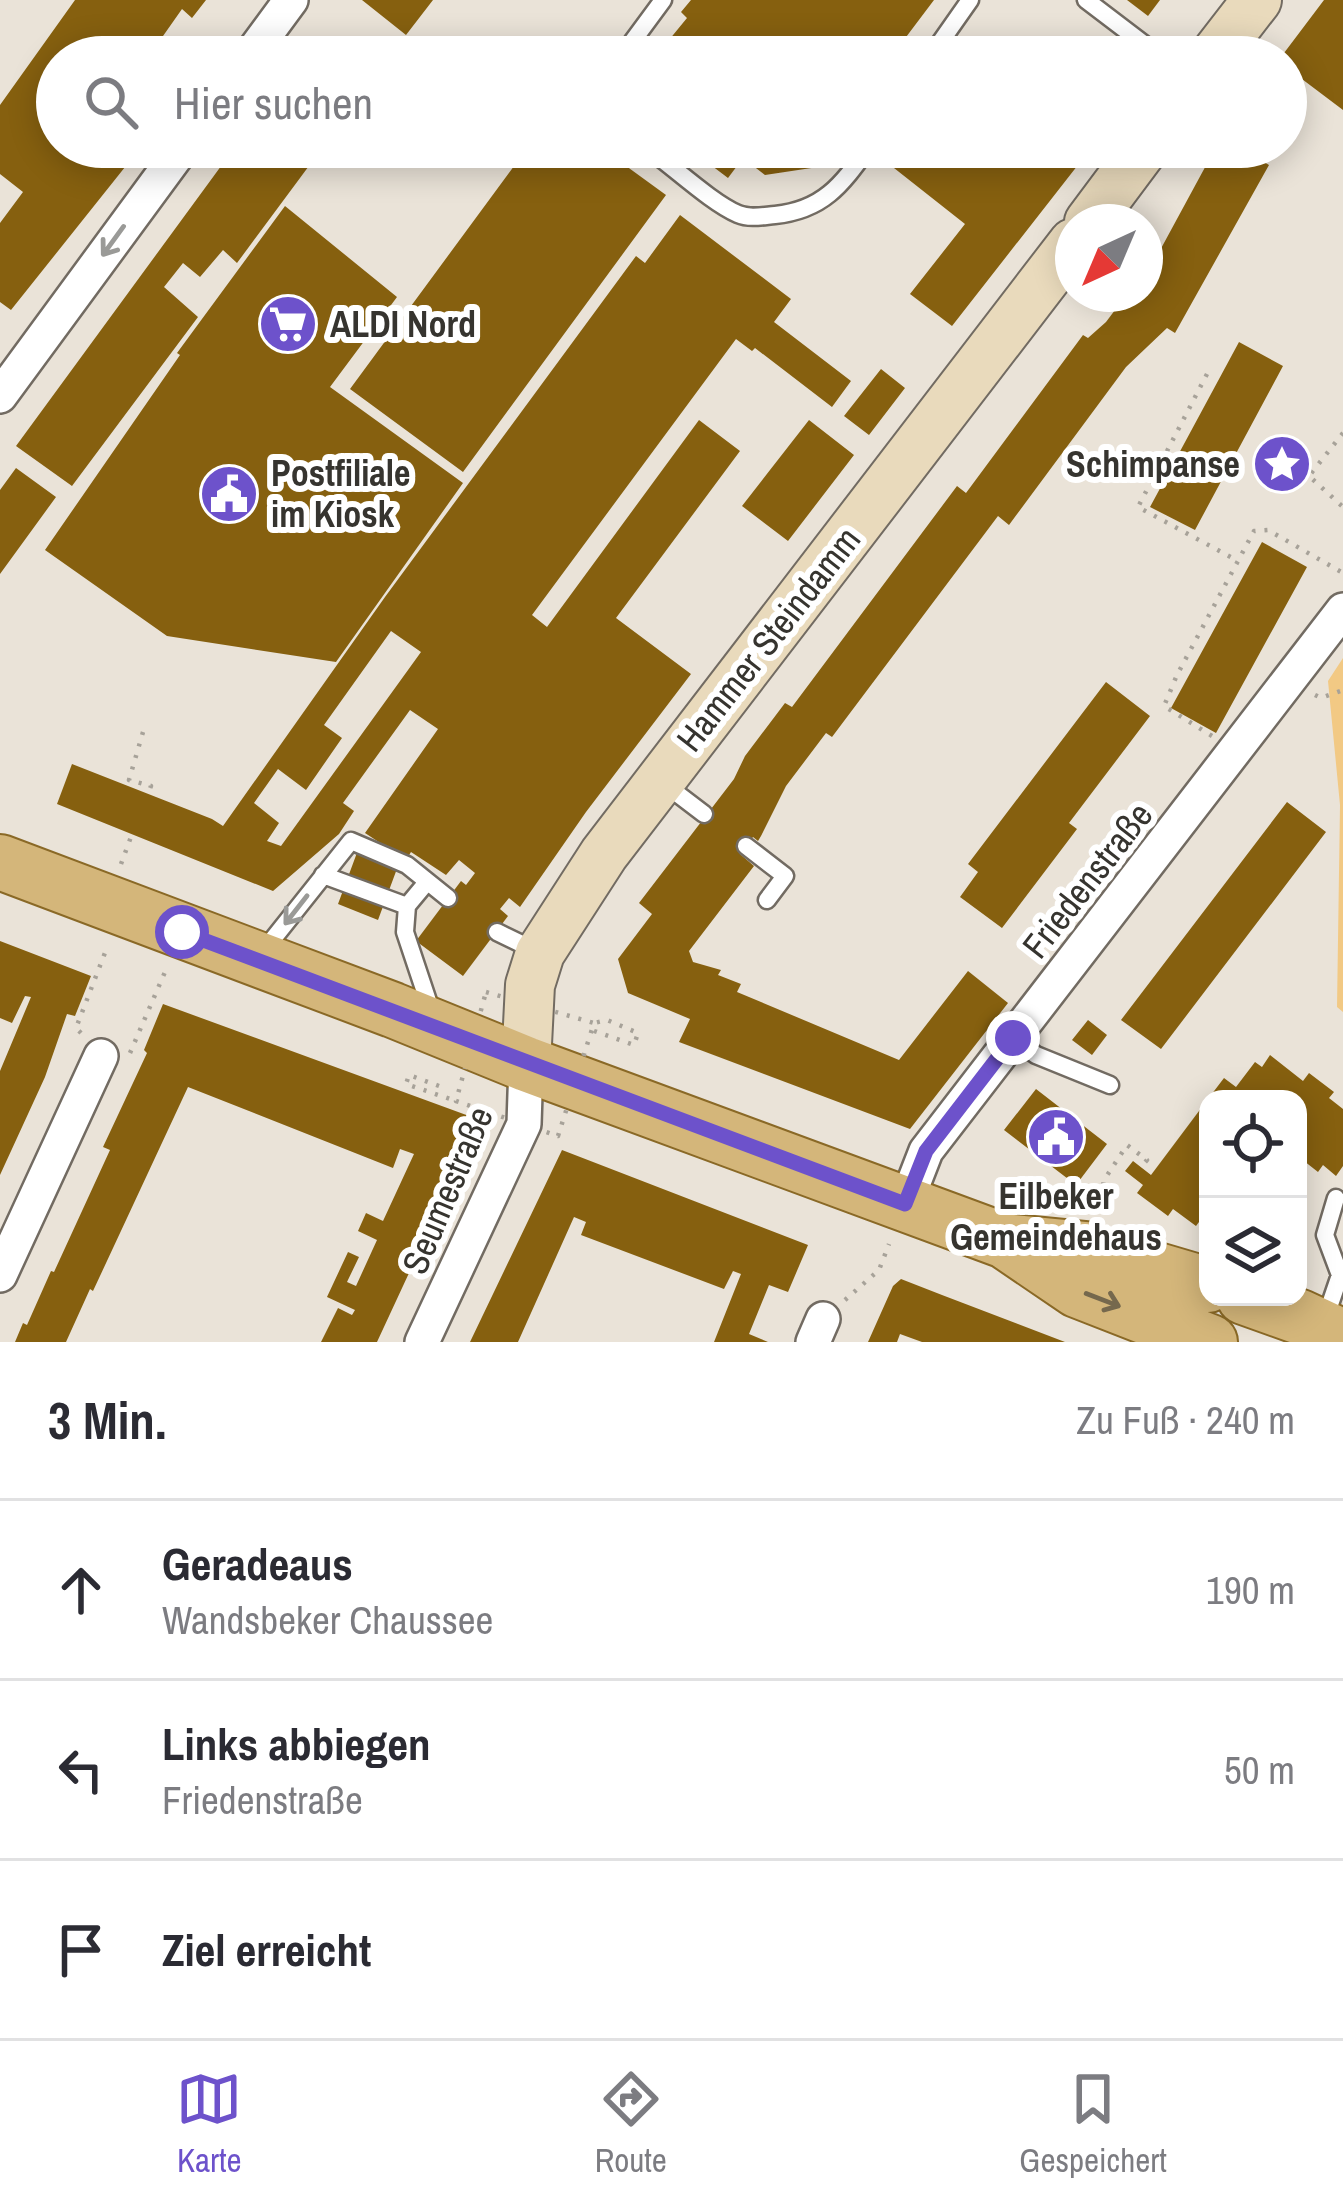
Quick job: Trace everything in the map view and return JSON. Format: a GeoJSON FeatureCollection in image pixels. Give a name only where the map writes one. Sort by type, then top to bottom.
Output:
{"type":"FeatureCollection","features":[{"type":"Feature","properties":{"kind":"main road"},"geometry":{"type":"LineString","coordinates":[[0,862],[1005,1241],[1077,1290],[1210,1342]]}},
{"type":"Feature","properties":{"kind":"main road"},"geometry":{"type":"LineString","coordinates":[[1005,1241],[1092,1250],[1199,1282]]}},
{"type":"Feature","properties":{"kind":"main road"},"geometry":{"type":"LineString","coordinates":[[1263,1306],[1314,1331]]}},
{"type":"Feature","properties":{"kind":"street"},"geometry":{"type":"LineString","coordinates":[[264,36],[291,0]]}},
{"type":"Feature","properties":{"kind":"street"},"geometry":{"type":"LineString","coordinates":[[1229,36],[1257,0]]}},
{"type":"Feature","properties":{"kind":"street"},"geometry":{"type":"LineString","coordinates":[[0,396],[168,168]]}},
{"type":"Feature","properties":{"kind":"street"},"geometry":{"type":"LineString","coordinates":[[1102,204],[1129,168]]}},
{"type":"Feature","properties":{"kind":"street","name":"Hammer Steindamm"},"geometry":{"type":"LineString","coordinates":[[526,1064],[530,985],[540,953],[604,854],[1055,266]]}},
{"type":"Feature","properties":{"kind":"street","name":"Friedenstraße"},"geometry":{"type":"LineString","coordinates":[[905,1204],[926,1151],[1343,610]]}},
{"type":"Feature","properties":{"kind":"street"},"geometry":{"type":"LineString","coordinates":[[0,1274],[101,1056]]}},
{"type":"Feature","properties":{"kind":"street","name":"Seumestraße"},"geometry":{"type":"LineString","coordinates":[[422,1342],[524,1124],[526,1064]]}},
{"type":"Feature","properties":{"kind":"lane"},"geometry":{"type":"LineString","coordinates":[[636,36],[663,0]]}},
{"type":"Feature","properties":{"kind":"lane"},"geometry":{"type":"LineString","coordinates":[[945,36],[970,0]]}},
{"type":"Feature","properties":{"kind":"lane"},"geometry":{"type":"LineString","coordinates":[[1086,0],[1133,36]]}},
{"type":"Feature","properties":{"kind":"lane"},"geometry":{"type":"LineString","coordinates":[[673,168],[730,210],[753,218],[786,214],[828,196],[854,168]]}},
{"type":"Feature","properties":{"kind":"lane"},"geometry":{"type":"LineString","coordinates":[[659,780],[704,814]]}},
{"type":"Feature","properties":{"kind":"lane"},"geometry":{"type":"LineString","coordinates":[[256,960],[351,842],[406,865],[448,898]]}},
{"type":"Feature","properties":{"kind":"lane"},"geometry":{"type":"LineString","coordinates":[[746,846],[785,876],[766,900]]}},
{"type":"Feature","properties":{"kind":"lane"},"geometry":{"type":"LineString","coordinates":[[323,875],[407,906]]}},
{"type":"Feature","properties":{"kind":"lane"},"geometry":{"type":"LineString","coordinates":[[427,882],[407,906],[405,932],[437,1029]]}},
{"type":"Feature","properties":{"kind":"lane"},"geometry":{"type":"LineString","coordinates":[[496,932],[540,953]]}},
{"type":"Feature","properties":{"kind":"lane"},"geometry":{"type":"LineString","coordinates":[[1013,1038],[1036,1055],[1110,1085]]}},
{"type":"Feature","properties":{"kind":"lane"},"geometry":{"type":"LineString","coordinates":[[1314,1331],[1342,1274],[1325,1235],[1336,1198]]}},
{"type":"Feature","properties":{"kind":"path"},"geometry":{"type":"LineString","coordinates":[[1207,374],[1138,507],[1238,561]]}},
{"type":"Feature","properties":{"kind":"path"},"geometry":{"type":"LineString","coordinates":[[1343,433],[1309,476],[1343,507]]}},
{"type":"Feature","properties":{"kind":"path"},"geometry":{"type":"LineString","coordinates":[[1236,750],[1164,706],[1254,531],[1268,530],[1343,573]]}},
{"type":"Feature","properties":{"kind":"path"},"geometry":{"type":"LineString","coordinates":[[143,732],[129,780],[151,786],[148,794]]}},
{"type":"Feature","properties":{"kind":"path"},"geometry":{"type":"LineString","coordinates":[[122,909],[76,1028],[101,1056],[132,1053],[182,932]]}},
{"type":"Feature","properties":{"kind":"path"},"geometry":{"type":"LineString","coordinates":[[484,998],[486,992],[494,996]]}},
{"type":"Feature","properties":{"kind":"path"},"geometry":{"type":"LineString","coordinates":[[571,1018],[594,1027],[634,1045],[638,1034],[607,1019],[594,1027],[588,1039]]}},
{"type":"Feature","properties":{"kind":"path"},"geometry":{"type":"LineString","coordinates":[[439,1086],[409,1075],[406,1084],[494,1114]]}},
{"type":"Feature","properties":{"kind":"path"},"geometry":{"type":"LineString","coordinates":[[456,1101],[460,1086]]}},
{"type":"Feature","properties":{"kind":"path"},"geometry":{"type":"LineString","coordinates":[[1092,1250],[1104,1180],[1127,1144],[1147,1160],[1141,1167]]}},
{"type":"Feature","properties":{"kind":"path"},"geometry":{"type":"LineString","coordinates":[[818,1331],[879,1270],[905,1204]]}},
{"type":"Feature","properties":{"kind":"shaded area"},"geometry":{"type":"Polygon","coordinates":[[[1343,658],[1343,1012],[1337,1007],[1340,805],[1328,681],[1343,658]]]}},
{"type":"Feature","properties":{"kind":"building"},"geometry":{"type":"Polygon","coordinates":[[[75,0],[206,0],[192,18],[182,9],[163,36],[49,36],[75,0]]]}},
{"type":"Feature","properties":{"kind":"building"},"geometry":{"type":"Polygon","coordinates":[[[362,0],[433,0],[406,35],[362,0]]]}},
{"type":"Feature","properties":{"kind":"building"},"geometry":{"type":"Polygon","coordinates":[[[691,0],[934,0],[907,36],[672,36],[687,18],[681,12],[691,0]]]}},
{"type":"Feature","properties":{"kind":"building"},"geometry":{"type":"Polygon","coordinates":[[[1127,0],[1160,0],[1148,16],[1127,0]]]}},
{"type":"Feature","properties":{"kind":"building"},"geometry":{"type":"Polygon","coordinates":[[[1324,0],[1343,0],[1343,110],[1307,83],[1307,36],[1297,36],[1324,0]]]}},
{"type":"Feature","properties":{"kind":"building"},"geometry":{"type":"Polygon","coordinates":[[[36,55],[36,168],[124,168],[11,310],[0,302],[0,223],[23,192],[0,174],[0,105],[36,55]]]}},
{"type":"Feature","properties":{"kind":"building"},"geometry":{"type":"Polygon","coordinates":[[[220,168],[307,168],[237,263],[223,250],[200,277],[183,263],[164,287],[198,317],[72,486],[16,446],[220,168]]]}},
{"type":"Feature","properties":{"kind":"building"},"geometry":{"type":"Polygon","coordinates":[[[513,168],[629,168],[666,195],[463,472],[350,389],[513,168]]]}},
{"type":"Feature","properties":{"kind":"building"},"geometry":{"type":"Polygon","coordinates":[[[715,168],[736,168],[728,178],[715,168]]]}},
{"type":"Feature","properties":{"kind":"building"},"geometry":{"type":"Polygon","coordinates":[[[756,168],[811,168],[765,175],[756,168]]]}},
{"type":"Feature","properties":{"kind":"building"},"geometry":{"type":"Polygon","coordinates":[[[894,168],[1076,168],[952,326],[910,294],[965,224],[894,168]]]}},
{"type":"Feature","properties":{"kind":"building"},"geometry":{"type":"Polygon","coordinates":[[[1205,168],[1267,168],[1175,333],[1167,328],[1126,367],[1009,525],[998,516],[832,737],[826,733],[786,786],[758,841],[753,837],[740,854],[754,866],[689,951],[693,962],[721,970],[718,975],[741,984],[737,992],[899,1060],[968,971],[1008,1003],[910,1129],[679,1042],[690,1019],[628,993],[618,959],[652,914],[639,903],[734,779],[745,756],[785,703],[792,707],[957,486],[966,493],[1083,335],[1088,338],[1114,312],[1163,312],[1163,245],[1205,168]]]}},
{"type":"Feature","properties":{"kind":"building"},"geometry":{"type":"Polygon","coordinates":[[[285,206],[397,297],[330,387],[463,483],[336,662],[167,636],[45,550],[180,355],[177,353],[285,206]]]}},
{"type":"Feature","properties":{"kind":"building"},"geometry":{"type":"Polygon","coordinates":[[[680,215],[791,299],[774,322],[851,381],[832,407],[755,348],[752,351],[736,339],[532,615],[547,627],[699,420],[740,451],[616,618],[691,674],[520,907],[509,898],[500,909],[508,916],[463,976],[416,941],[461,881],[466,885],[475,873],[459,860],[446,875],[411,852],[406,860],[365,833],[438,729],[410,710],[343,803],[354,811],[339,834],[273,891],[57,804],[72,764],[223,826],[636,256],[645,263],[680,215]],[[391,631],[324,725],[342,738],[306,790],[278,769],[254,803],[279,823],[267,841],[281,846],[421,652],[391,631]]]}},
{"type":"Feature","properties":{"kind":"building"},"geometry":{"type":"Polygon","coordinates":[[[1239,342],[1283,366],[1195,530],[1150,507],[1239,342]]]}},
{"type":"Feature","properties":{"kind":"building"},"geometry":{"type":"Polygon","coordinates":[[[881,369],[905,388],[869,435],[844,416],[881,369]]]}},
{"type":"Feature","properties":{"kind":"building"},"geometry":{"type":"Polygon","coordinates":[[[809,420],[854,455],[788,541],[742,506],[809,420]]]}},
{"type":"Feature","properties":{"kind":"building"},"geometry":{"type":"Polygon","coordinates":[[[16,468],[56,497],[0,574],[0,490],[16,468]]]}},
{"type":"Feature","properties":{"kind":"building"},"geometry":{"type":"Polygon","coordinates":[[[1262,542],[1307,567],[1216,733],[1171,708],[1262,542]]]}},
{"type":"Feature","properties":{"kind":"building"},"geometry":{"type":"Polygon","coordinates":[[[1106,682],[1150,716],[1069,823],[1077,829],[1002,928],[960,897],[978,872],[968,864],[1106,682]]]}},
{"type":"Feature","properties":{"kind":"building"},"geometry":{"type":"Polygon","coordinates":[[[1287,802],[1326,832],[1161,1049],[1121,1020],[1287,802]]]}},
{"type":"Feature","properties":{"kind":"building"},"geometry":{"type":"Polygon","coordinates":[[[358,850],[398,866],[378,920],[338,904],[358,850]]]}},
{"type":"Feature","properties":{"kind":"building"},"geometry":{"type":"Polygon","coordinates":[[[0,941],[91,976],[75,1016],[67,1014],[45,1077],[0,1175],[0,1071],[31,997],[25,996],[12,1023],[0,1018],[0,941]]]}},
{"type":"Feature","properties":{"kind":"building"},"geometry":{"type":"Polygon","coordinates":[[[163,1004],[480,1120],[377,1342],[321,1342],[338,1308],[352,1315],[355,1310],[327,1297],[348,1252],[359,1257],[347,1282],[356,1286],[377,1240],[358,1231],[366,1213],[383,1221],[414,1154],[400,1149],[393,1168],[188,1087],[66,1342],[15,1342],[54,1272],[110,1150],[103,1147],[147,1053],[144,1050],[163,1004]]]}},
{"type":"Feature","properties":{"kind":"building"},"geometry":{"type":"Polygon","coordinates":[[[1088,1020],[1107,1035],[1092,1055],[1072,1040],[1088,1020]]]}},
{"type":"Feature","properties":{"kind":"building"},"geometry":{"type":"Polygon","coordinates":[[[1270,1055],[1303,1081],[1309,1073],[1334,1092],[1329,1098],[1343,1109],[1343,1166],[1336,1176],[1323,1165],[1318,1172],[1307,1163],[1307,1090],[1215,1090],[1224,1078],[1236,1087],[1255,1062],[1262,1067],[1270,1055]]]}},
{"type":"Feature","properties":{"kind":"building","name":"Eilbeker Gemeindehaus"},"geometry":{"type":"Polygon","coordinates":[[[1036,1089],[1107,1144],[1076,1185],[1004,1130],[1036,1089]]]}},
{"type":"Feature","properties":{"kind":"building"},"geometry":{"type":"Polygon","coordinates":[[[1199,1111],[1196,1226],[1173,1209],[1168,1216],[1137,1193],[1143,1185],[1125,1171],[1133,1161],[1151,1175],[1199,1111]]]}},
{"type":"Feature","properties":{"kind":"building"},"geometry":{"type":"Polygon","coordinates":[[[562,1150],[808,1245],[788,1292],[769,1285],[749,1334],[768,1342],[714,1342],[741,1274],[733,1271],[724,1289],[581,1235],[586,1222],[574,1217],[518,1342],[470,1342],[562,1150]]]}},
{"type":"Feature","properties":{"kind":"building"},"geometry":{"type":"Polygon","coordinates":[[[901,1279],[1065,1342],[922,1342],[900,1334],[897,1342],[868,1342],[893,1286],[901,1279]]]}},
{"type":"Feature","properties":{"kind":"place","name":"ALDI Nord"},"geometry":{"type":"Point","coordinates":[288,324]}},
{"type":"Feature","properties":{"kind":"place","name":"Schimpanse"},"geometry":{"type":"Point","coordinates":[1282,464]}},
{"type":"Feature","properties":{"kind":"place","name":"Postfiliale im Kiosk"},"geometry":{"type":"Point","coordinates":[229,494]}},
{"type":"Feature","properties":{"kind":"place","name":"Eilbeker Gemeindehaus"},"geometry":{"type":"Point","coordinates":[1056,1137]}},
{"type":"Feature","properties":{"kind":"route"},"geometry":{"type":"LineString","coordinates":[[182,932],[905,1204],[926,1151],[1013,1038]]}}]}
